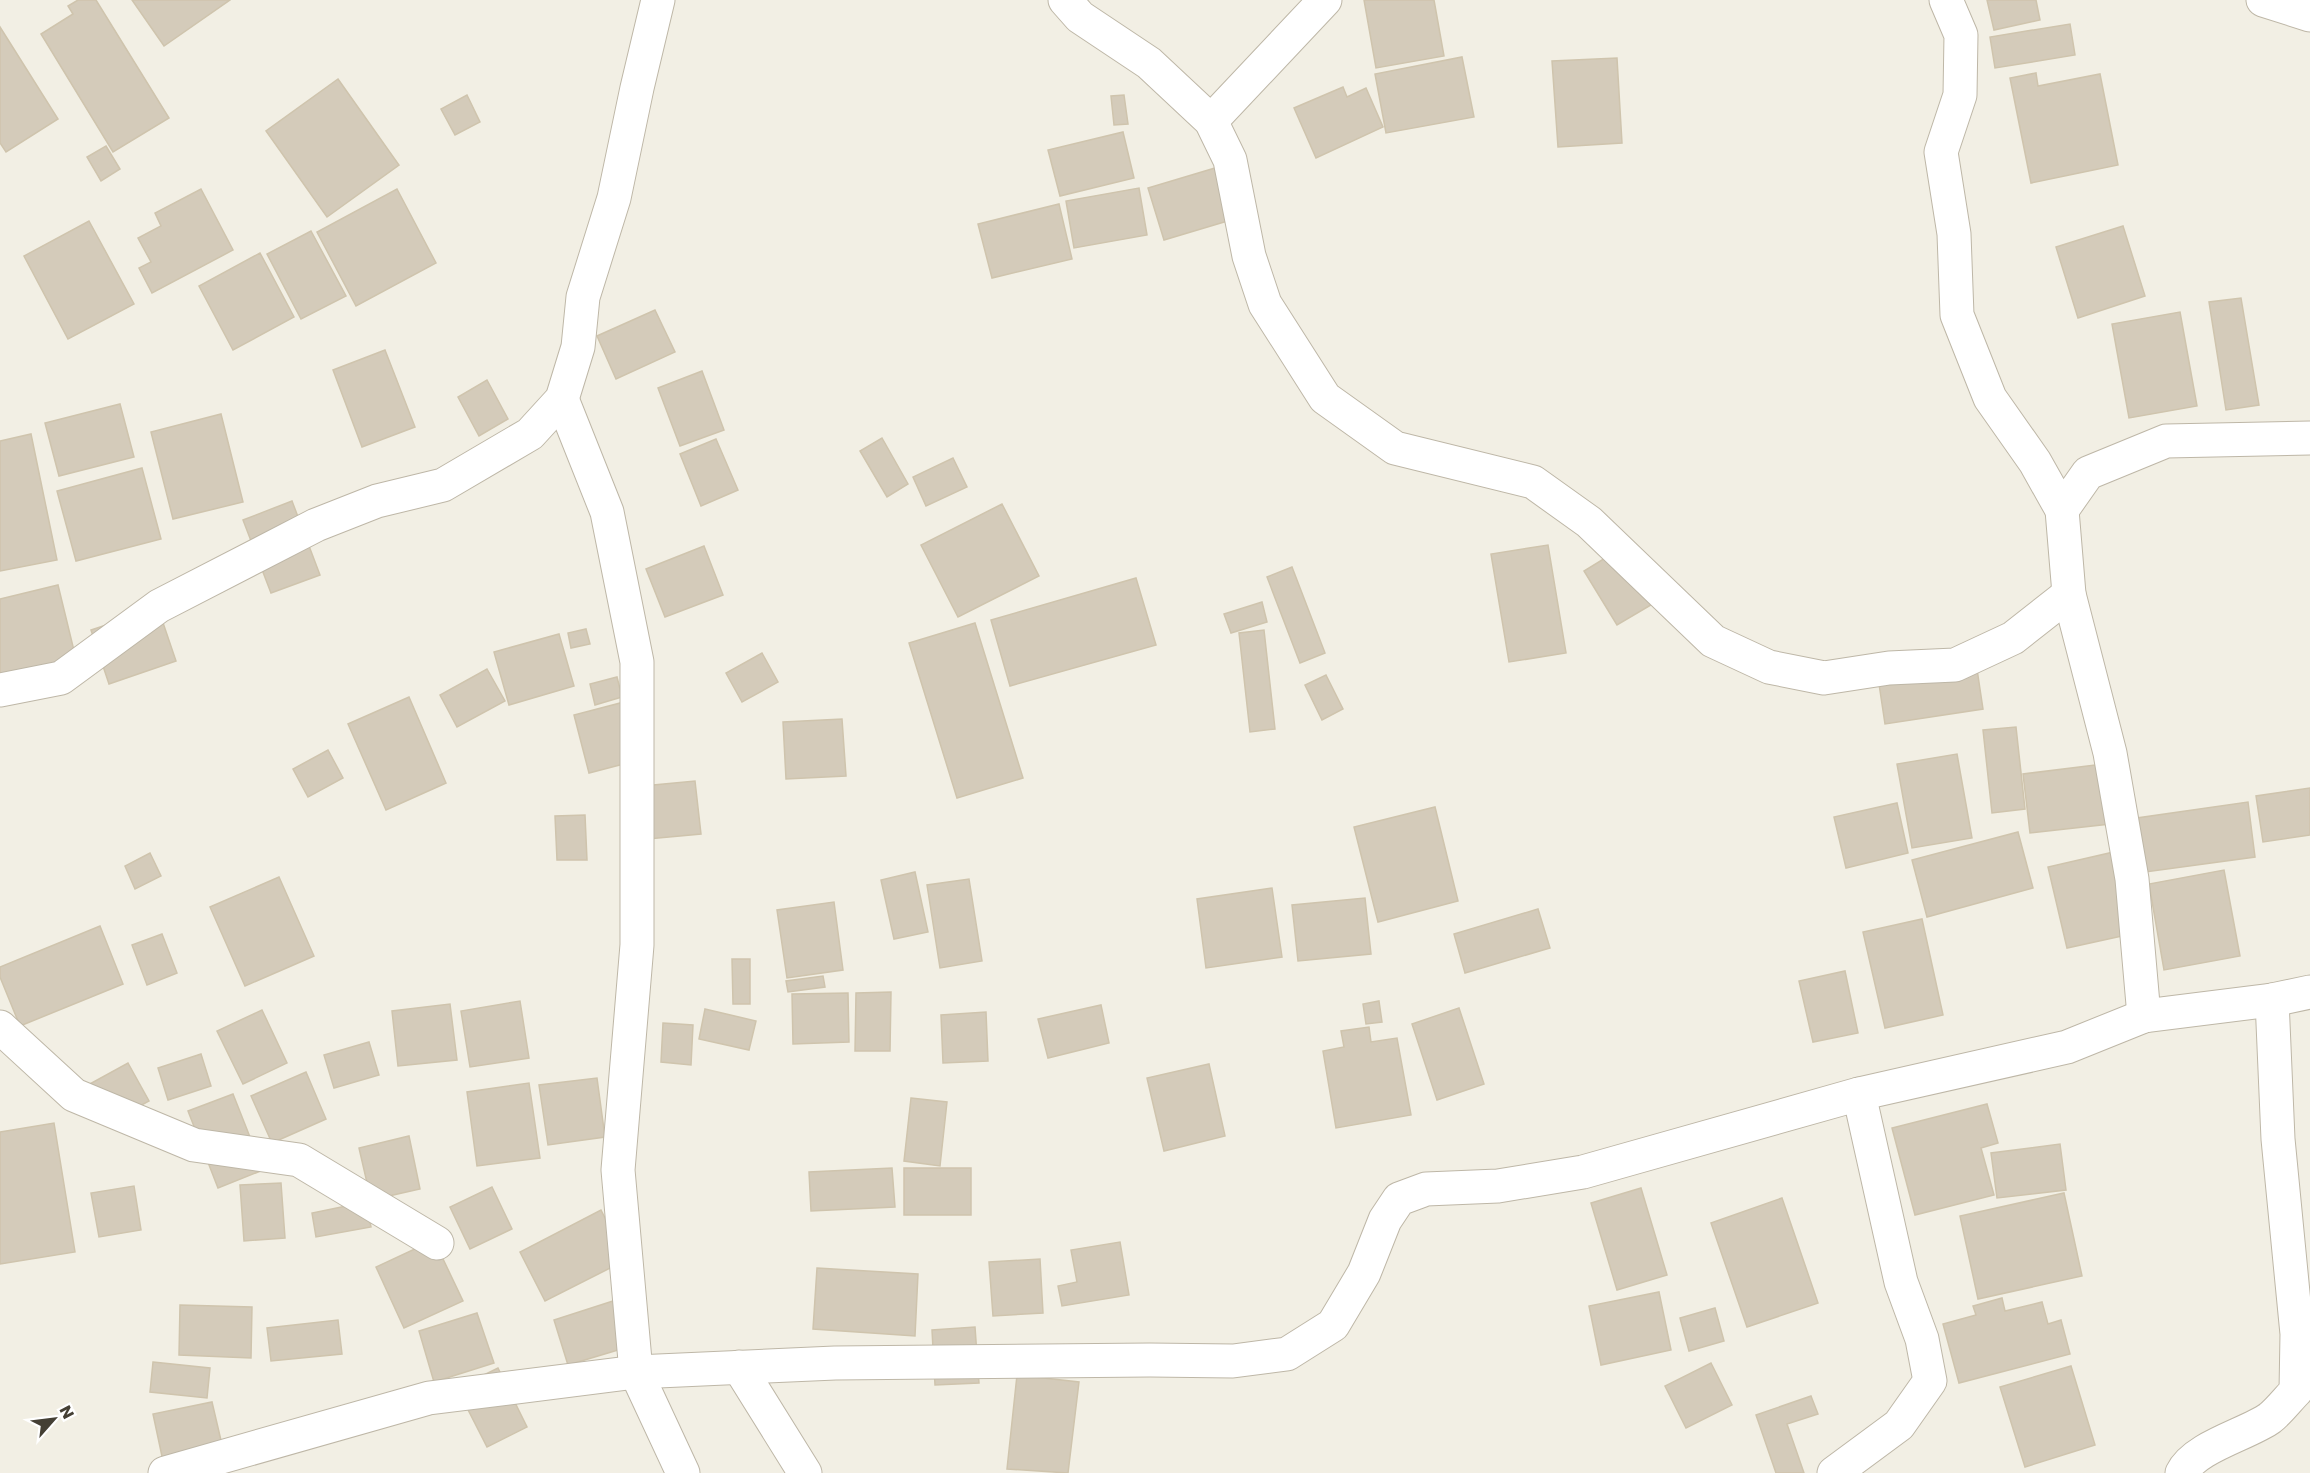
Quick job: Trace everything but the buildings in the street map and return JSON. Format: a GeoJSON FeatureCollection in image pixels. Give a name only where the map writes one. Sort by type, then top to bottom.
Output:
{"type":"FeatureCollection","features":[{"type":"Feature","properties":{"kind":"street"},"geometry":{"type":"LineString","coordinates":[[0,690],[60,678],[159,606],[316,525],[377,501],[444,485],[530,434],[562,399],[578,347],[583,297],[614,198],[658,0]]}},
{"type":"Feature","properties":{"kind":"street"},"geometry":{"type":"LineString","coordinates":[[1065,0],[1080,17],[1149,63],[1211,121],[1230,160],[1249,256],[1265,304],[1325,398],[1395,448],[1533,482],[1589,522],[1713,641],[1769,667],[1824,678],[1889,668],[1955,665],[2013,638],[2069,594]]}},
{"type":"Feature","properties":{"kind":"street"},"geometry":{"type":"LineString","coordinates":[[1211,121],[1325,0]]}},
{"type":"Feature","properties":{"kind":"street"},"geometry":{"type":"LineString","coordinates":[[1946,0],[1961,35],[1960,95],[1941,152],[1954,234],[1957,315],[1990,398],[2035,462],[2062,510],[2069,594],[2110,753],[2132,879],[2144,1016]]}},
{"type":"Feature","properties":{"kind":"street"},"geometry":{"type":"LineString","coordinates":[[2263,0],[2310,15]]}},
{"type":"Feature","properties":{"kind":"street"},"geometry":{"type":"LineString","coordinates":[[562,399],[608,512],[637,662],[637,945],[618,1170],[636,1372],[682,1473]]}},
{"type":"Feature","properties":{"kind":"street"},"geometry":{"type":"LineString","coordinates":[[2062,510],[2088,472],[2166,441],[2310,438]]}},
{"type":"Feature","properties":{"kind":"street"},"geometry":{"type":"LineString","coordinates":[[165,1473],[429,1398],[636,1372],[847,1363],[1233,1361],[1287,1353],[1333,1325],[1364,1273],[1385,1220],[1400,1200],[1425,1189],[1498,1186],[1582,1172],[1859,1094],[2067,1047],[2144,1016],[2272,1000],[2310,992]]}},
{"type":"Feature","properties":{"kind":"street"},"geometry":{"type":"LineString","coordinates":[[2182,1473],[2185,1466],[2225,1440],[2270,1419],[2296,1390],[2297,1334],[2278,1139],[2272,1000]]}},
{"type":"Feature","properties":{"kind":"street"},"geometry":{"type":"LineString","coordinates":[[0,1028],[74,1095],[194,1145],[300,1160],[437,1243]]}},
{"type":"Feature","properties":{"kind":"street"},"geometry":{"type":"LineString","coordinates":[[1834,1473],[1899,1425],[1930,1381],[1922,1339],[1901,1282],[1859,1094]]}},
{"type":"Feature","properties":{"kind":"street"},"geometry":{"type":"LineString","coordinates":[[739,1368],[805,1473]]}}]}
